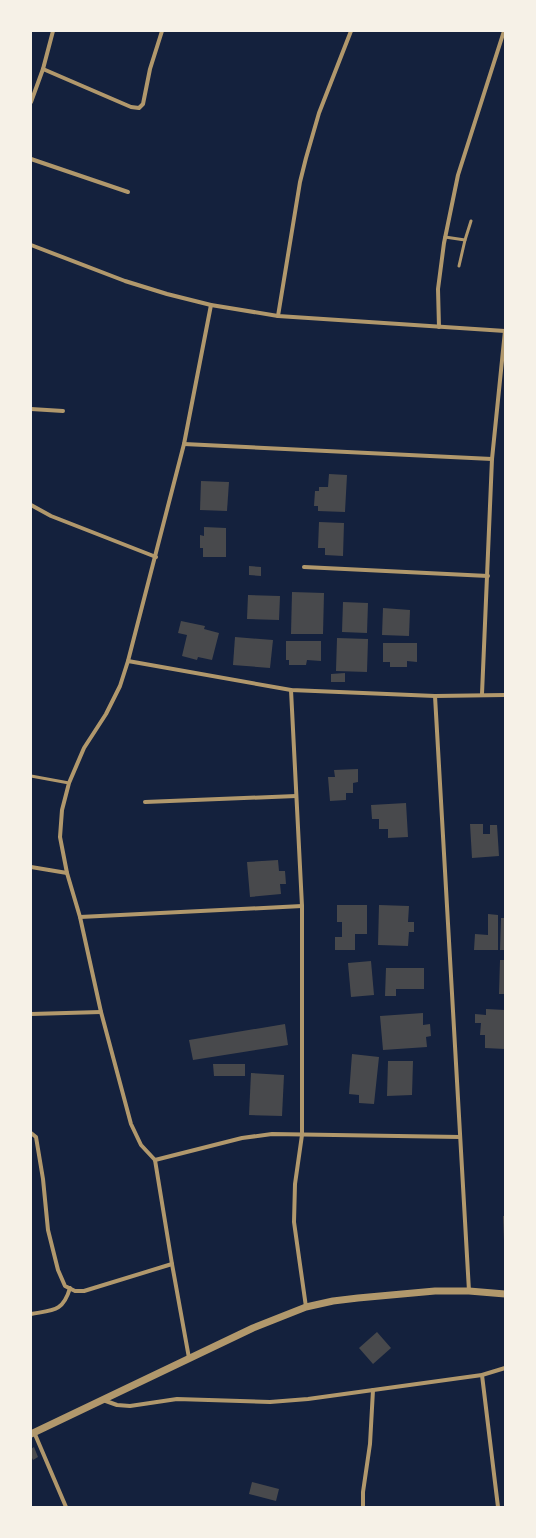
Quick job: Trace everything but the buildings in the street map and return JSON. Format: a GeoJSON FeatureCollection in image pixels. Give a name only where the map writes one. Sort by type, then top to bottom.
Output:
{"type":"FeatureCollection","features":[{"type":"Feature","properties":{"kind":"street"},"geometry":{"type":"LineString","coordinates":[[31,102],[43,69],[53,31]]}},
{"type":"Feature","properties":{"kind":"street"},"geometry":{"type":"LineString","coordinates":[[43,69],[131,107],[139,108],[142,104],[150,69],[162,31]]}},
{"type":"Feature","properties":{"kind":"street"},"geometry":{"type":"LineString","coordinates":[[278,316],[300,182],[306,158],[319,113],[351,31]]}},
{"type":"Feature","properties":{"kind":"street"},"geometry":{"type":"LineString","coordinates":[[439,328],[438,289],[445,237],[458,175],[504,31]]}},
{"type":"Feature","properties":{"kind":"street"},"geometry":{"type":"LineString","coordinates":[[31,159],[128,192]]}},
{"type":"Feature","properties":{"kind":"street"},"geometry":{"type":"LineString","coordinates":[[31,245],[125,281],[210,305],[278,316],[439,328],[505,331],[492,459],[482,694]]}},
{"type":"Feature","properties":{"kind":"street"},"geometry":{"type":"LineString","coordinates":[[189,1358],[155,1160],[141,1145],[131,1124],[102,1012],[80,918],[67,873],[60,837],[62,810],[69,784],[84,748],[106,714],[120,686],[128,661],[184,444],[210,305]]}},
{"type":"Feature","properties":{"kind":"street"},"geometry":{"type":"LineString","coordinates":[[31,409],[62,411]]}},
{"type":"Feature","properties":{"kind":"street"},"geometry":{"type":"LineString","coordinates":[[184,444],[492,459]]}},
{"type":"Feature","properties":{"kind":"street"},"geometry":{"type":"LineString","coordinates":[[31,505],[51,516],[156,557]]}},
{"type":"Feature","properties":{"kind":"street"},"geometry":{"type":"LineString","coordinates":[[304,567],[488,576]]}},
{"type":"Feature","properties":{"kind":"street"},"geometry":{"type":"LineString","coordinates":[[128,661],[290,690],[435,696],[482,694],[505,695]]}},
{"type":"Feature","properties":{"kind":"street"},"geometry":{"type":"LineString","coordinates":[[290,690],[302,906],[302,1135],[295,1184],[294,1222],[306,1307]]}},
{"type":"Feature","properties":{"kind":"street"},"geometry":{"type":"LineString","coordinates":[[435,696],[469,1291]]}},
{"type":"Feature","properties":{"kind":"street"},"geometry":{"type":"LineString","coordinates":[[145,802],[296,796]]}},
{"type":"Feature","properties":{"kind":"street"},"geometry":{"type":"LineString","coordinates":[[31,867],[67,873]]}},
{"type":"Feature","properties":{"kind":"street"},"geometry":{"type":"LineString","coordinates":[[80,918],[302,906]]}},
{"type":"Feature","properties":{"kind":"street"},"geometry":{"type":"LineString","coordinates":[[31,1014],[102,1012]]}},
{"type":"Feature","properties":{"kind":"street"},"geometry":{"type":"LineString","coordinates":[[31,1133],[36,1137],[43,1179],[49,1237],[58,1270],[65,1286],[75,1291],[84,1291],[172,1264]]}},
{"type":"Feature","properties":{"kind":"street"},"geometry":{"type":"LineString","coordinates":[[155,1160],[242,1138],[272,1134],[460,1137]]}},
{"type":"Feature","properties":{"kind":"street"},"geometry":{"type":"LineString","coordinates":[[31,1314],[53,1310],[62,1305],[67,1299],[70,1288]]}},
{"type":"Feature","properties":{"kind":"street"},"geometry":{"type":"LineString","coordinates":[[66,1507],[32,1433],[253,1328],[306,1307],[333,1301],[435,1291],[469,1291],[505,1294]]}},
{"type":"Feature","properties":{"kind":"street"},"geometry":{"type":"LineString","coordinates":[[102,1400],[117,1405],[130,1406],[177,1399],[270,1402],[308,1399],[482,1375],[505,1368]]}},
{"type":"Feature","properties":{"kind":"street"},"geometry":{"type":"LineString","coordinates":[[482,1375],[498,1507]]}},
{"type":"Feature","properties":{"kind":"street"},"geometry":{"type":"LineString","coordinates":[[363,1507],[363,1492],[370,1444],[373,1390]]}},
{"type":"Feature","properties":{"kind":"lane"},"geometry":{"type":"LineString","coordinates":[[459,266],[471,221]]}},
{"type":"Feature","properties":{"kind":"lane"},"geometry":{"type":"LineString","coordinates":[[445,237],[465,240]]}},
{"type":"Feature","properties":{"kind":"lane"},"geometry":{"type":"LineString","coordinates":[[31,776],[69,784]]}}]}
